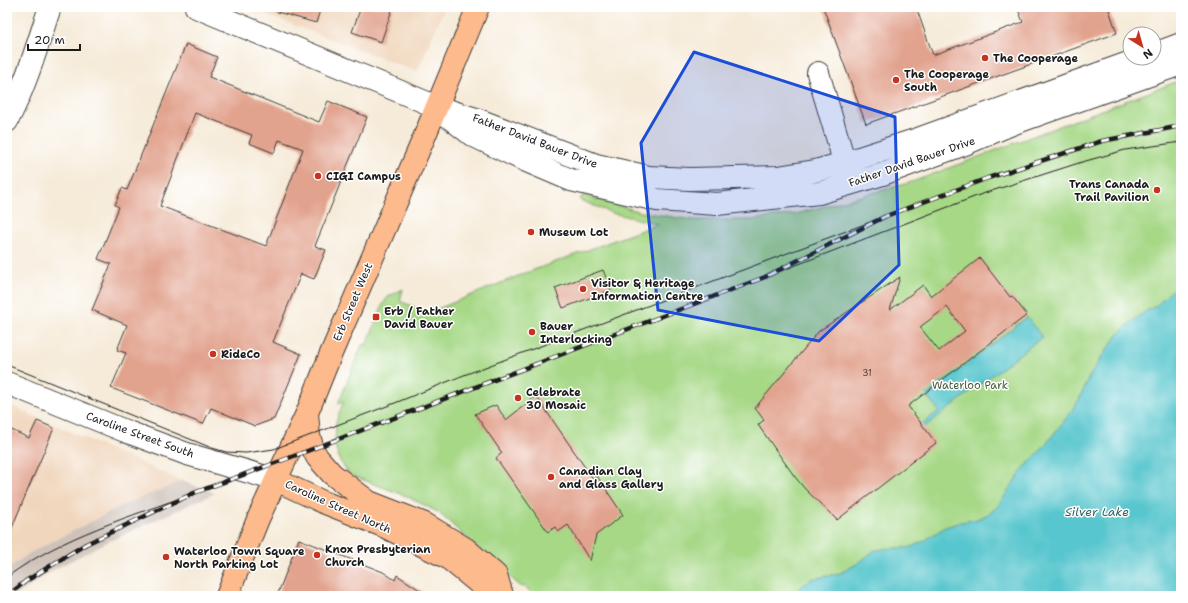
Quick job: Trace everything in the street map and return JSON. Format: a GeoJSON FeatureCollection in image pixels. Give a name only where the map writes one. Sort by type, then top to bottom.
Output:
{"type":"FeatureCollection","features":[{"type":"Feature","properties":{"kind":"main road","name":"Erb Street West"},"geometry":{"type":"LineString","coordinates":[[227,596],[258,518],[307,413],[478,7]]}},
{"type":"Feature","properties":{"kind":"main road"},"geometry":{"type":"LineString","coordinates":[[307,413],[309,436],[313,449],[317,457],[332,474],[369,502],[425,524],[466,549],[496,575],[502,596]]}},
{"type":"Feature","properties":{"kind":"main road","name":"Caroline Street North"},"geometry":{"type":"LineString","coordinates":[[276,480],[323,502],[381,525],[448,558],[482,586],[502,596]]}},
{"type":"Feature","properties":{"kind":"street"},"geometry":{"type":"LineString","coordinates":[[7,121],[16,105],[24,84],[50,7]]}},
{"type":"Feature","properties":{"kind":"street","name":"Father David Bauer Drive"},"geometry":{"type":"LineString","coordinates":[[196,7],[437,107],[476,119],[596,165],[649,177],[689,179],[778,177],[815,171],[915,140],[1122,65]]}},
{"type":"Feature","properties":{"kind":"street"},"geometry":{"type":"LineString","coordinates":[[1162,51],[1181,44]]}},
{"type":"Feature","properties":{"kind":"street","name":"Father David Bauer Drive"},"geometry":{"type":"LineString","coordinates":[[437,107],[472,135],[524,160],[571,180],[657,200],[717,204],[819,193],[883,174],[965,144],[1012,124],[1181,64]]}},
{"type":"Feature","properties":{"kind":"street"},"geometry":{"type":"LineString","coordinates":[[818,73],[840,147],[848,184]]}},
{"type":"Feature","properties":{"kind":"street","name":"Caroline Street South"},"geometry":{"type":"LineString","coordinates":[[7,383],[187,454],[276,480]]}},
{"type":"Feature","properties":{"kind":"highlighted area"},"geometry":{"type":"Polygon","coordinates":[[[694,52],[895,117],[899,265],[819,341],[658,310],[641,143],[694,52]]]}},
{"type":"Feature","properties":{"kind":"shaded area"},"geometry":{"type":"Polygon","coordinates":[[[246,7],[445,7],[417,72],[246,7]]]}},
{"type":"Feature","properties":{"kind":"shaded area"},"geometry":{"type":"Polygon","coordinates":[[[7,404],[182,481],[123,505],[91,521],[30,553],[7,569],[7,404]]]}},
{"type":"Feature","properties":{"kind":"shaded area"},"geometry":{"type":"Polygon","coordinates":[[[182,481],[215,493],[103,544],[53,570],[15,596],[7,596],[7,569],[30,553],[123,505],[182,481]]]}},
{"type":"Feature","properties":{"kind":"green space","name":"Waterloo Park"},"geometry":{"type":"Polygon","coordinates":[[[1181,80],[1181,596],[536,596],[525,587],[520,586],[438,512],[404,495],[350,475],[340,461],[335,445],[336,422],[344,401],[338,404],[362,345],[367,344],[383,304],[388,297],[403,289],[400,301],[428,313],[523,274],[658,224],[612,213],[580,200],[583,195],[641,212],[692,220],[751,220],[796,214],[912,182],[1181,80]]]}},
{"type":"Feature","properties":{"kind":"water","name":"Silver Lake"},"geometry":{"type":"Polygon","coordinates":[[[1181,284],[1181,596],[790,596],[811,579],[838,574],[857,564],[875,550],[909,548],[924,541],[945,527],[977,519],[989,514],[998,506],[1022,470],[1041,450],[1068,416],[1079,400],[1088,379],[1113,341],[1124,328],[1143,313],[1157,305],[1173,289],[1181,284]]]}},
{"type":"Feature","properties":{"kind":"water"},"geometry":{"type":"Polygon","coordinates":[[[1027,317],[1042,337],[836,495],[833,492],[939,411],[926,395],[1027,317]]]}},
{"type":"Feature","properties":{"kind":"building"},"geometry":{"type":"Polygon","coordinates":[[[275,7],[321,7],[316,23],[274,11],[275,7]]]}},
{"type":"Feature","properties":{"kind":"building"},"geometry":{"type":"Polygon","coordinates":[[[361,7],[393,7],[381,42],[352,32],[361,7]]]}},
{"type":"Feature","properties":{"kind":"building"},"geometry":{"type":"Polygon","coordinates":[[[823,7],[916,7],[933,55],[1023,22],[1017,7],[1108,7],[1117,33],[866,124],[823,7]]]}},
{"type":"Feature","properties":{"kind":"building","name":"CIGI Campus"},"geometry":{"type":"Polygon","coordinates":[[[186,44],[217,57],[209,77],[319,122],[328,101],[367,117],[315,246],[326,250],[314,279],[301,274],[273,342],[301,354],[274,419],[255,426],[211,408],[203,424],[111,388],[126,353],[117,350],[127,325],[92,310],[111,264],[98,259],[119,207],[115,205],[122,188],[127,190],[186,44]],[[195,113],[160,206],[266,246],[303,149],[279,140],[274,153],[249,143],[252,135],[195,113]]]}},
{"type":"Feature","properties":{"kind":"building"},"geometry":{"type":"Polygon","coordinates":[[[980,258],[1010,297],[1012,296],[1027,315],[908,406],[936,443],[837,520],[805,489],[795,477],[758,425],[764,420],[755,408],[819,331],[900,277],[890,310],[923,285],[931,296],[980,258]],[[947,307],[920,327],[939,351],[965,331],[947,307]]]}},
{"type":"Feature","properties":{"kind":"building","name":"Visitor & Heritage Information Centre"},"geometry":{"type":"Polygon","coordinates":[[[603,270],[611,290],[563,308],[555,288],[603,270]]]}},
{"type":"Feature","properties":{"kind":"building","name":"Canadian Clay and Glass Gallery"},"geometry":{"type":"Polygon","coordinates":[[[536,396],[593,479],[597,476],[623,515],[596,535],[590,561],[568,525],[558,532],[555,527],[548,532],[496,458],[502,453],[475,414],[496,405],[506,420],[536,396]]]}},
{"type":"Feature","properties":{"kind":"building"},"geometry":{"type":"Polygon","coordinates":[[[37,421],[54,428],[7,539],[7,428],[29,438],[37,421]]]}},
{"type":"Feature","properties":{"kind":"building","name":"Knox Presbyterian Church"},"geometry":{"type":"Polygon","coordinates":[[[299,539],[383,572],[395,580],[397,575],[429,596],[277,596],[299,539]]]}},
{"type":"Feature","properties":{"kind":"tram line"},"geometry":{"type":"LineString","coordinates":[[765,277],[982,194],[1125,150],[1181,142]]}},
{"type":"Feature","properties":{"kind":"tram line"},"geometry":{"type":"LineString","coordinates":[[7,365],[212,448],[226,452],[246,453],[274,449],[464,375],[886,216]]}},
{"type":"Feature","properties":{"kind":"tram line"},"geometry":{"type":"LineString","coordinates":[[7,577],[50,550],[73,539],[121,519],[194,493]]}},
{"type":"Feature","properties":{"kind":"railway"},"geometry":{"type":"LineString","coordinates":[[7,596],[26,581],[86,544],[194,493],[765,277],[886,216],[988,178],[1102,141],[1181,126]]}},
{"type":"Feature","properties":{"kind":"place","name":"The Cooperage"},"geometry":{"type":"Point","coordinates":[985,58]}},
{"type":"Feature","properties":{"kind":"place","name":"The Cooperage South"},"geometry":{"type":"Point","coordinates":[896,80]}},
{"type":"Feature","properties":{"kind":"place","name":"CIGI Campus"},"geometry":{"type":"Point","coordinates":[318,176]}},
{"type":"Feature","properties":{"kind":"place","name":"Trans Canada Trail Pavilion"},"geometry":{"type":"Point","coordinates":[1157,190]}},
{"type":"Feature","properties":{"kind":"place","name":"Museum Lot"},"geometry":{"type":"Point","coordinates":[531,232]}},
{"type":"Feature","properties":{"kind":"place","name":"Visitor & Heritage Information Centre"},"geometry":{"type":"Point","coordinates":[583,289]}},
{"type":"Feature","properties":{"kind":"place","name":"Erb / Father David Bauer"},"geometry":{"type":"Point","coordinates":[376,317]}},
{"type":"Feature","properties":{"kind":"place","name":"Bauer Interlocking"},"geometry":{"type":"Point","coordinates":[532,332]}},
{"type":"Feature","properties":{"kind":"place","name":"RideCo"},"geometry":{"type":"Point","coordinates":[213,354]}},
{"type":"Feature","properties":{"kind":"place","name":"Celebrate 30 Mosaic"},"geometry":{"type":"Point","coordinates":[518,398]}},
{"type":"Feature","properties":{"kind":"place","name":"Canadian Clay and Glass Gallery"},"geometry":{"type":"Point","coordinates":[551,477]}},
{"type":"Feature","properties":{"kind":"place","name":"Knox Presbyterian Church"},"geometry":{"type":"Point","coordinates":[317,555]}},
{"type":"Feature","properties":{"kind":"place","name":"Waterloo Town Square North Parking Lot"},"geometry":{"type":"Point","coordinates":[166,557]}}]}
